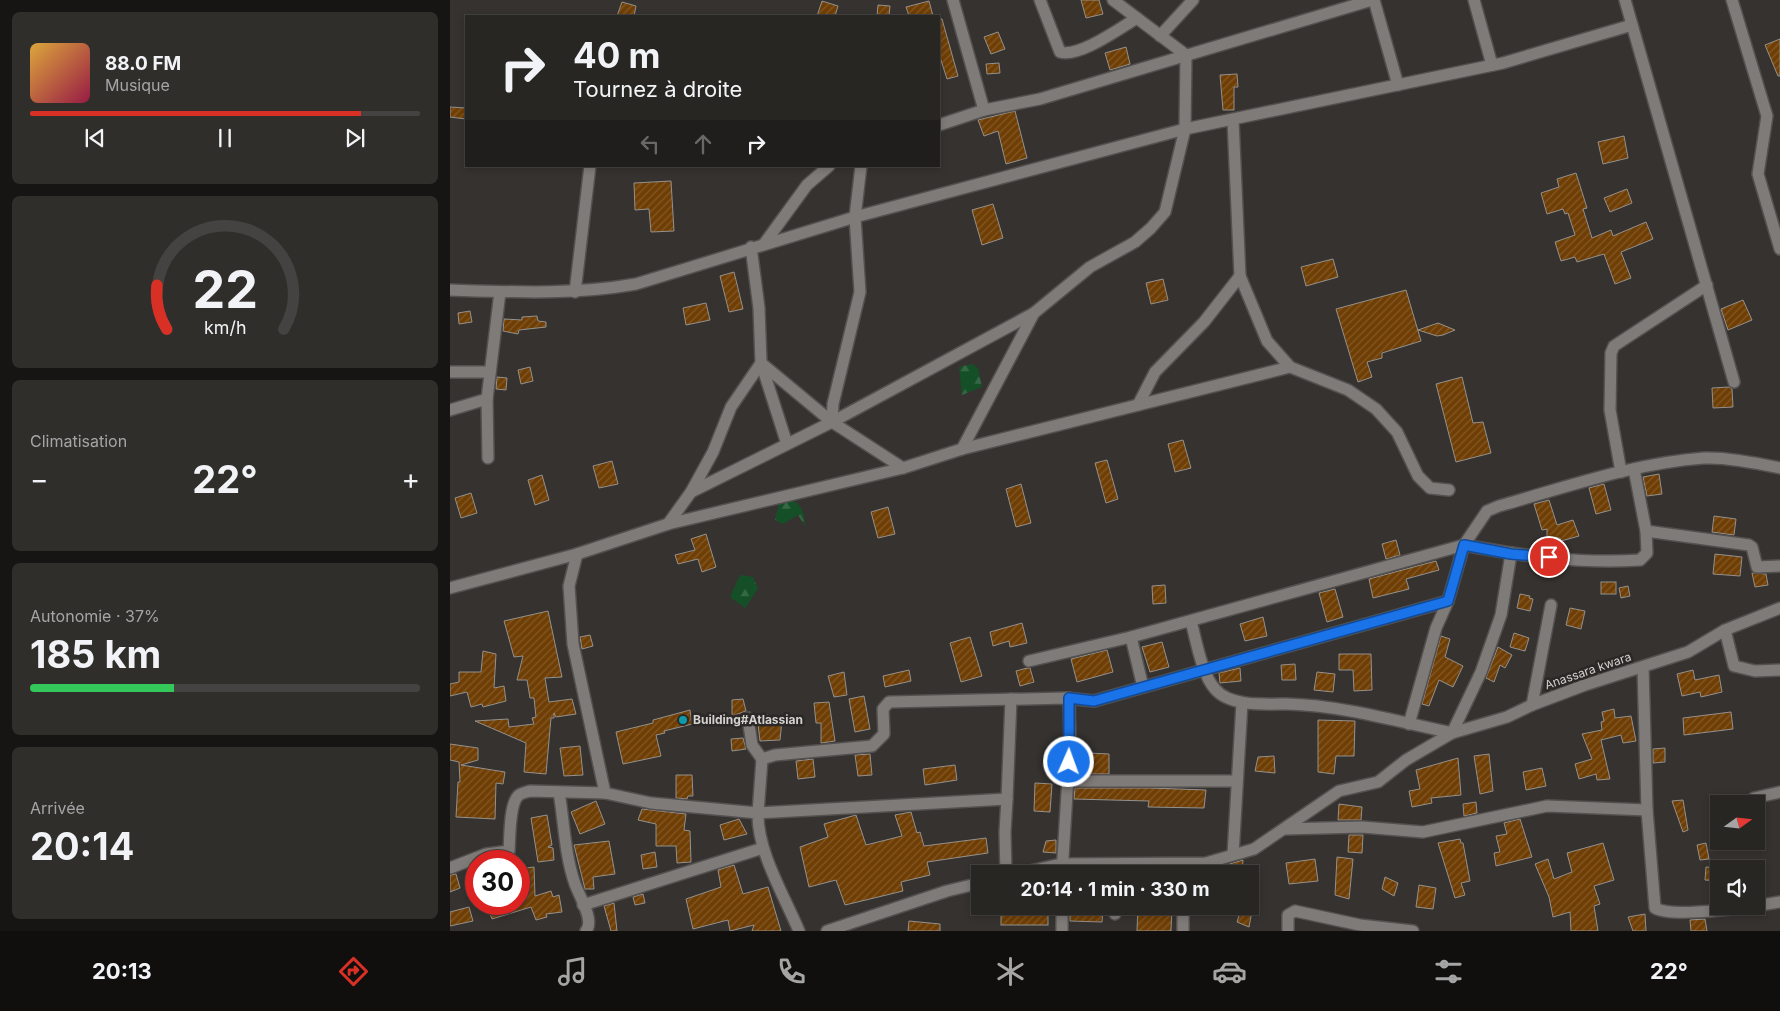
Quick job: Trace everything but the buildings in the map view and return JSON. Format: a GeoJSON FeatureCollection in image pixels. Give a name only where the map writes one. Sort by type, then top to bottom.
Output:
{"type":"FeatureCollection","features":[{"type":"Feature","properties":{"kind":"street"},"geometry":{"type":"LineString","coordinates":[[953,0],[984,110]]}},
{"type":"Feature","properties":{"kind":"street"},"geometry":{"type":"LineString","coordinates":[[1040,0],[1060,52],[1066,54],[1082,49],[1137,18]]}},
{"type":"Feature","properties":{"kind":"street"},"geometry":{"type":"LineString","coordinates":[[1114,0],[1186,55]]}},
{"type":"Feature","properties":{"kind":"street"},"geometry":{"type":"LineString","coordinates":[[1160,36],[1193,0]]}},
{"type":"Feature","properties":{"kind":"street"},"geometry":{"type":"LineString","coordinates":[[940,125],[984,110],[1040,99],[1373,0],[1398,84]]}},
{"type":"Feature","properties":{"kind":"street"},"geometry":{"type":"LineString","coordinates":[[1474,0],[1492,65]]}},
{"type":"Feature","properties":{"kind":"street"},"geometry":{"type":"LineString","coordinates":[[1625,0],[1734,382]]}},
{"type":"Feature","properties":{"kind":"street"},"geometry":{"type":"LineString","coordinates":[[1732,0],[1767,116],[1758,174],[1780,249]]}},
{"type":"Feature","properties":{"kind":"street"},"geometry":{"type":"LineString","coordinates":[[450,290],[575,292],[636,284],[855,217],[1185,129],[1492,65],[1632,25]]}},
{"type":"Feature","properties":{"kind":"street"},"geometry":{"type":"LineString","coordinates":[[691,492],[832,422],[1034,313],[1090,267],[1135,242],[1165,212],[1185,129],[1186,55]]}},
{"type":"Feature","properties":{"kind":"street"},"geometry":{"type":"LineString","coordinates":[[1233,120],[1240,276],[1267,341],[1290,367],[1348,390],[1376,409],[1397,432],[1418,476],[1430,488],[1449,490]]}},
{"type":"Feature","properties":{"kind":"street"},"geometry":{"type":"LineString","coordinates":[[575,292],[590,167]]}},
{"type":"Feature","properties":{"kind":"street"},"geometry":{"type":"LineString","coordinates":[[764,244],[806,185],[828,167]]}},
{"type":"Feature","properties":{"kind":"street"},"geometry":{"type":"LineString","coordinates":[[832,422],[833,404],[860,292],[855,217],[861,167]]}},
{"type":"Feature","properties":{"kind":"street"},"geometry":{"type":"LineString","coordinates":[[751,248],[758,308],[761,363],[787,444]]}},
{"type":"Feature","properties":{"kind":"street"},"geometry":{"type":"LineString","coordinates":[[1138,405],[1154,372],[1204,322],[1240,276]]}},
{"type":"Feature","properties":{"kind":"street"},"geometry":{"type":"LineString","coordinates":[[1622,472],[1610,410],[1611,353],[1614,346],[1707,285]]}},
{"type":"Feature","properties":{"kind":"street"},"geometry":{"type":"LineString","coordinates":[[488,458],[487,400],[500,292]]}},
{"type":"Feature","properties":{"kind":"street"},"geometry":{"type":"LineString","coordinates":[[962,449],[1034,313]]}},
{"type":"Feature","properties":{"kind":"street"},"geometry":{"type":"LineString","coordinates":[[761,363],[832,422],[902,468]]}},
{"type":"Feature","properties":{"kind":"street"},"geometry":{"type":"LineString","coordinates":[[668,524],[691,492],[713,452],[731,408],[761,363]]}},
{"type":"Feature","properties":{"kind":"street"},"geometry":{"type":"LineString","coordinates":[[450,588],[577,554],[668,524],[902,468],[962,449],[1290,367]]}},
{"type":"Feature","properties":{"kind":"street"},"geometry":{"type":"LineString","coordinates":[[450,372],[490,372]]}},
{"type":"Feature","properties":{"kind":"street"},"geometry":{"type":"LineString","coordinates":[[450,410],[487,400]]}},
{"type":"Feature","properties":{"kind":"street"},"geometry":{"type":"LineString","coordinates":[[1410,724],[1436,628],[1448,601],[1464,545],[1487,511],[1508,503],[1622,472],[1710,458],[1780,468]]}},
{"type":"Feature","properties":{"kind":"street"},"geometry":{"type":"LineString","coordinates":[[1029,661],[1191,621],[1464,545],[1511,554],[1606,562],[1640,560],[1647,554],[1646,531],[1634,470]]}},
{"type":"Feature","properties":{"kind":"street"},"geometry":{"type":"LineString","coordinates":[[1646,531],[1749,546],[1752,547],[1757,567],[1780,566]]}},
{"type":"Feature","properties":{"kind":"street"},"geometry":{"type":"LineString","coordinates":[[577,554],[569,586],[573,644],[605,793]]}},
{"type":"Feature","properties":{"kind":"street"},"geometry":{"type":"LineString","coordinates":[[1191,621],[1205,671],[1216,690],[1242,703],[1292,704],[1390,718],[1452,733],[1480,672],[1501,614],[1511,554]]}},
{"type":"Feature","properties":{"kind":"street"},"geometry":{"type":"LineString","coordinates":[[762,759],[775,755],[872,746],[884,734],[883,709],[884,704],[889,702],[1069,698],[1090,702],[1448,601]]}},
{"type":"Feature","properties":{"kind":"street"},"geometry":{"type":"LineString","coordinates":[[1532,705],[1551,605]]}},
{"type":"Feature","properties":{"kind":"street","name":"Anassara kwara"},"geometry":{"type":"LineString","coordinates":[[1199,865],[1254,849],[1339,791],[1378,782],[1406,760],[1452,733],[1507,717],[1532,705],[1688,652],[1725,630],[1780,608]]}},
{"type":"Feature","properties":{"kind":"street"},"geometry":{"type":"LineString","coordinates":[[1725,630],[1734,666],[1755,671],[1780,670]]}},
{"type":"Feature","properties":{"kind":"street"},"geometry":{"type":"LineString","coordinates":[[1131,637],[1143,687]]}},
{"type":"Feature","properties":{"kind":"street"},"geometry":{"type":"LineString","coordinates":[[1643,667],[1647,810],[1655,908],[1663,911],[1689,912],[1755,907],[1780,902]]}},
{"type":"Feature","properties":{"kind":"street"},"geometry":{"type":"LineString","coordinates":[[1061,865],[1068,781],[1069,698]]}},
{"type":"Feature","properties":{"kind":"street"},"geometry":{"type":"LineString","coordinates":[[1006,865],[1005,832],[1011,699]]}},
{"type":"Feature","properties":{"kind":"street"},"geometry":{"type":"LineString","coordinates":[[1233,855],[1242,703]]}},
{"type":"Feature","properties":{"kind":"street"},"geometry":{"type":"LineString","coordinates":[[748,718],[752,745],[762,759],[758,826],[763,848],[799,931]]}},
{"type":"Feature","properties":{"kind":"street"},"geometry":{"type":"LineString","coordinates":[[1068,781],[1236,781]]}},
{"type":"Feature","properties":{"kind":"street"},"geometry":{"type":"LineString","coordinates":[[450,868],[486,854],[509,851],[513,806],[518,796],[530,791],[605,793],[651,803],[758,813],[1007,799]]}},
{"type":"Feature","properties":{"kind":"street"},"geometry":{"type":"LineString","coordinates":[[559,792],[573,876],[589,919],[589,928],[586,931]]}},
{"type":"Feature","properties":{"kind":"street"},"geometry":{"type":"LineString","coordinates":[[1765,795],[1780,792]]}},
{"type":"Feature","properties":{"kind":"street"},"geometry":{"type":"LineString","coordinates":[[1285,829],[1362,827],[1423,832],[1547,806],[1647,810]]}},
{"type":"Feature","properties":{"kind":"street"},"geometry":{"type":"LineString","coordinates":[[583,905],[763,848]]}},
{"type":"Feature","properties":{"kind":"street"},"geometry":{"type":"LineString","coordinates":[[827,931],[938,894],[971,885]]}},
{"type":"Feature","properties":{"kind":"street"},"geometry":{"type":"LineString","coordinates":[[1288,931],[1288,915],[1295,911],[1360,925],[1413,931]]}},
{"type":"Feature","properties":{"kind":"street"},"geometry":{"type":"LineString","coordinates":[[1062,915],[1062,931]]}},
{"type":"Feature","properties":{"kind":"street"},"geometry":{"type":"LineString","coordinates":[[1183,915],[1183,931]]}},
{"type":"Feature","properties":{"kind":"green space"},"geometry":{"type":"Polygon","coordinates":[[[972,364],[978,368],[982,387],[962,395],[959,367],[972,364]]]}},
{"type":"Feature","properties":{"kind":"green space"},"geometry":{"type":"Polygon","coordinates":[[[788,498],[801,509],[805,526],[798,515],[783,524],[775,520],[779,503],[788,498]]]}},
{"type":"Feature","properties":{"kind":"green space"},"geometry":{"type":"Polygon","coordinates":[[[740,575],[753,577],[758,589],[745,608],[730,597],[740,575]]]}},
{"type":"Feature","properties":{"kind":"place","name":"Building#Atlassian"},"geometry":{"type":"Point","coordinates":[683,720]}},
{"type":"Feature","properties":{"kind":"route"},"geometry":{"type":"LineString","coordinates":[[1069,762],[1069,698],[1094,701],[1448,601],[1464,545],[1511,554],[1549,557]]}}]}
